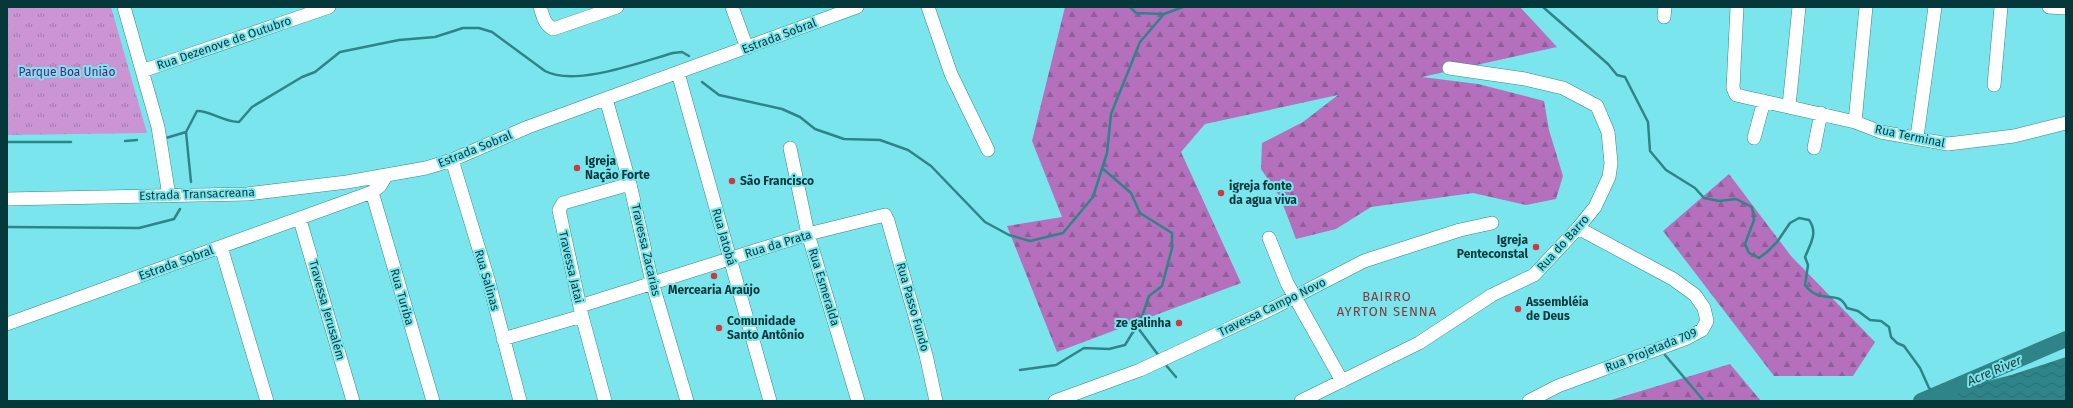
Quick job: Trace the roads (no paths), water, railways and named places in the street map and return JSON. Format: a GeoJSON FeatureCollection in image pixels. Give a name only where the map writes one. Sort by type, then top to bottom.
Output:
{"type":"FeatureCollection","features":[{"type":"Feature","properties":{"kind":"street"},"geometry":{"type":"LineString","coordinates":[[124,7],[158,127],[169,196]]}},
{"type":"Feature","properties":{"kind":"street","name":"Rua Dezenove de Outubro"},"geometry":{"type":"LineString","coordinates":[[142,71],[329,7]]}},
{"type":"Feature","properties":{"kind":"street"},"geometry":{"type":"LineString","coordinates":[[540,7],[544,20],[548,26],[554,29],[617,7]]}},
{"type":"Feature","properties":{"kind":"street"},"geometry":{"type":"LineString","coordinates":[[732,7],[747,48]]}},
{"type":"Feature","properties":{"kind":"street","name":"Estrada Sobral"},"geometry":{"type":"LineString","coordinates":[[7,324],[300,220],[372,192],[380,186],[386,176],[452,160],[528,127],[857,7]]}},
{"type":"Feature","properties":{"kind":"street"},"geometry":{"type":"LineString","coordinates":[[928,7],[951,74],[988,150]]}},
{"type":"Feature","properties":{"kind":"street","name":"Rua Terminal"},"geometry":{"type":"LineString","coordinates":[[1737,7],[1733,88],[1736,95],[1855,122],[1881,132],[1948,144],[1984,141],[2066,123]]}},
{"type":"Feature","properties":{"kind":"street"},"geometry":{"type":"LineString","coordinates":[[1789,106],[1799,7]]}},
{"type":"Feature","properties":{"kind":"street"},"geometry":{"type":"LineString","coordinates":[[1855,122],[1866,7]]}},
{"type":"Feature","properties":{"kind":"street"},"geometry":{"type":"LineString","coordinates":[[1918,138],[1935,7]]}},
{"type":"Feature","properties":{"kind":"street"},"geometry":{"type":"LineString","coordinates":[[1994,85],[2001,7]]}},
{"type":"Feature","properties":{"kind":"street"},"geometry":{"type":"LineString","coordinates":[[2049,7],[2066,8]]}},
{"type":"Feature","properties":{"kind":"street","name":"Rua do Barro"},"geometry":{"type":"LineString","coordinates":[[1301,401],[1419,343],[1492,295],[1534,275],[1578,228],[1595,207],[1609,177],[1611,163],[1608,132],[1597,106],[1563,88],[1517,77],[1448,68]]}},
{"type":"Feature","properties":{"kind":"street","name":"Rua Jatobá"},"geometry":{"type":"LineString","coordinates":[[678,73],[770,401]]}},
{"type":"Feature","properties":{"kind":"street","name":"Travessa Zacarias"},"geometry":{"type":"LineString","coordinates":[[606,99],[630,184],[652,282],[687,401]]}},
{"type":"Feature","properties":{"kind":"street"},"geometry":{"type":"LineString","coordinates":[[1754,138],[1764,101]]}},
{"type":"Feature","properties":{"kind":"street"},"geometry":{"type":"LineString","coordinates":[[1814,148],[1821,114]]}},
{"type":"Feature","properties":{"kind":"street","name":"Rua Esmeralda"},"geometry":{"type":"LineString","coordinates":[[790,148],[808,234],[858,401]]}},
{"type":"Feature","properties":{"kind":"street","name":"Rua Salinas"},"geometry":{"type":"LineString","coordinates":[[452,160],[488,279],[520,401]]}},
{"type":"Feature","properties":{"kind":"street","name":"Estrada Transacreana"},"geometry":{"type":"LineString","coordinates":[[7,199],[246,194],[386,176]]}},
{"type":"Feature","properties":{"kind":"street","name":"Travessa Jatai"},"geometry":{"type":"LineString","coordinates":[[605,401],[581,311],[562,229],[559,206],[563,203],[630,184]]}},
{"type":"Feature","properties":{"kind":"street","name":"Rua Turiba"},"geometry":{"type":"LineString","coordinates":[[372,192],[433,401]]}},
{"type":"Feature","properties":{"kind":"street","name":"Rua da Prata"},"geometry":{"type":"LineString","coordinates":[[503,339],[581,311],[652,282],[808,234],[885,215]]}},
{"type":"Feature","properties":{"kind":"street","name":"Rua Passo Fundo"},"geometry":{"type":"LineString","coordinates":[[885,215],[926,355],[936,401]]}},
{"type":"Feature","properties":{"kind":"street","name":"Travessa Jerusalém"},"geometry":{"type":"LineString","coordinates":[[300,220],[353,401]]}},
{"type":"Feature","properties":{"kind":"street","name":"Travessa Campo Novo"},"geometry":{"type":"LineString","coordinates":[[1055,401],[1140,370],[1295,297],[1364,261],[1460,230],[1492,223]]}},
{"type":"Feature","properties":{"kind":"street","name":"Rua Projetada 709"},"geometry":{"type":"LineString","coordinates":[[1529,401],[1558,386],[1685,339],[1702,330],[1707,321],[1704,308],[1695,295],[1673,280],[1578,228]]}},
{"type":"Feature","properties":{"kind":"street"},"geometry":{"type":"LineString","coordinates":[[1269,238],[1280,269],[1342,381]]}},
{"type":"Feature","properties":{"kind":"street"},"geometry":{"type":"LineString","coordinates":[[221,247],[266,401]]}},
{"type":"Feature","properties":{"kind":"water","name":"Acre River"},"geometry":{"type":"Polygon","coordinates":[[[2066,357],[2066,401],[1925,401],[1938,394],[2011,375],[2066,357]]]}},
{"type":"Feature","properties":{"kind":"waterway"},"geometry":{"type":"LineString","coordinates":[[1130,7],[1136,13],[1164,14]]}},
{"type":"Feature","properties":{"kind":"waterway"},"geometry":{"type":"LineString","coordinates":[[702,82],[719,95],[782,109],[800,117],[815,129],[844,139],[880,140],[908,150],[931,166],[985,222],[1009,235],[1030,241],[1063,233],[1093,197],[1107,153],[1111,114],[1140,42],[1164,14],[1183,7]]}},
{"type":"Feature","properties":{"kind":"waterway"},"geometry":{"type":"LineString","coordinates":[[1543,7],[1608,64],[1617,75],[1625,77],[1648,122],[1650,151],[1666,170],[1695,188],[1704,198],[1719,201],[1736,199],[1752,207],[1754,220],[1745,244],[1749,253],[1759,258],[1777,242],[1790,223],[1799,218],[1809,220],[1812,224],[1813,238],[1805,257],[1808,265],[1805,285],[1817,295],[1839,299],[1847,308],[1858,311],[1870,320],[1881,321],[1889,327],[1891,337],[1897,343],[1904,346],[1920,368],[1929,388],[1938,394]]}},
{"type":"Feature","properties":{"kind":"waterway"},"geometry":{"type":"LineString","coordinates":[[191,182],[186,132],[197,111],[206,112],[227,120],[239,122],[252,107],[302,77],[315,72],[340,52],[399,40],[435,37],[463,28],[479,28],[492,32],[545,71],[558,75],[590,75],[626,67],[673,53],[682,52],[689,56]]}},
{"type":"Feature","properties":{"kind":"waterway"},"geometry":{"type":"LineString","coordinates":[[166,138],[186,132]]}},
{"type":"Feature","properties":{"kind":"waterway"},"geometry":{"type":"LineString","coordinates":[[125,141],[137,140]]}},
{"type":"Feature","properties":{"kind":"waterway"},"geometry":{"type":"LineString","coordinates":[[7,142],[71,142]]}},
{"type":"Feature","properties":{"kind":"waterway"},"geometry":{"type":"LineString","coordinates":[[1020,370],[1056,365],[1084,348],[1109,349],[1125,345],[1133,332],[1138,328],[1149,296],[1162,286],[1172,248],[1172,233],[1140,213],[1131,193],[1102,168]]}},
{"type":"Feature","properties":{"kind":"waterway"},"geometry":{"type":"LineString","coordinates":[[7,227],[139,228],[174,219],[180,209]]}},
{"type":"Feature","properties":{"kind":"waterway"},"geometry":{"type":"LineString","coordinates":[[1138,328],[1159,356]]}},
{"type":"Feature","properties":{"kind":"waterway","name":"Acre River"},"geometry":{"type":"LineString","coordinates":[[1921,401],[2066,339]]}},
{"type":"Feature","properties":{"kind":"waterway"},"geometry":{"type":"LineString","coordinates":[[1665,355],[1704,401]]}},
{"type":"Feature","properties":{"kind":"waterway"},"geometry":{"type":"LineString","coordinates":[[1165,364],[1176,377]]}},
{"type":"Feature","properties":{"kind":"place","name":"Igreja Nação Forte"},"geometry":{"type":"Point","coordinates":[577,168]}},
{"type":"Feature","properties":{"kind":"place","name":"São Francisco"},"geometry":{"type":"Point","coordinates":[732,181]}},
{"type":"Feature","properties":{"kind":"place","name":"igreja fonte da agua viva"},"geometry":{"type":"Point","coordinates":[1221,193]}},
{"type":"Feature","properties":{"kind":"place","name":"Igreja Penteconstal"},"geometry":{"type":"Point","coordinates":[1536,247]}},
{"type":"Feature","properties":{"kind":"place","name":"Mercearia Araújo"},"geometry":{"type":"Point","coordinates":[714,276]}},
{"type":"Feature","properties":{"kind":"place","name":"Assembléia de Deus"},"geometry":{"type":"Point","coordinates":[1518,309]}},
{"type":"Feature","properties":{"kind":"place","name":"ze galinha"},"geometry":{"type":"Point","coordinates":[1179,323]}},
{"type":"Feature","properties":{"kind":"place","name":"Comunidade Santo Antônio"},"geometry":{"type":"Point","coordinates":[719,328]}},
{"type":"Feature","properties":{"kind":"district","name":"BAIRRO AYRTON SENNA"},"geometry":{"type":"Point","coordinates":[1387,304]}},
{"type":"Feature","properties":{"kind":"park label","name":"Parque Boa União"},"geometry":{"type":"Point","coordinates":[67,72]}}]}
